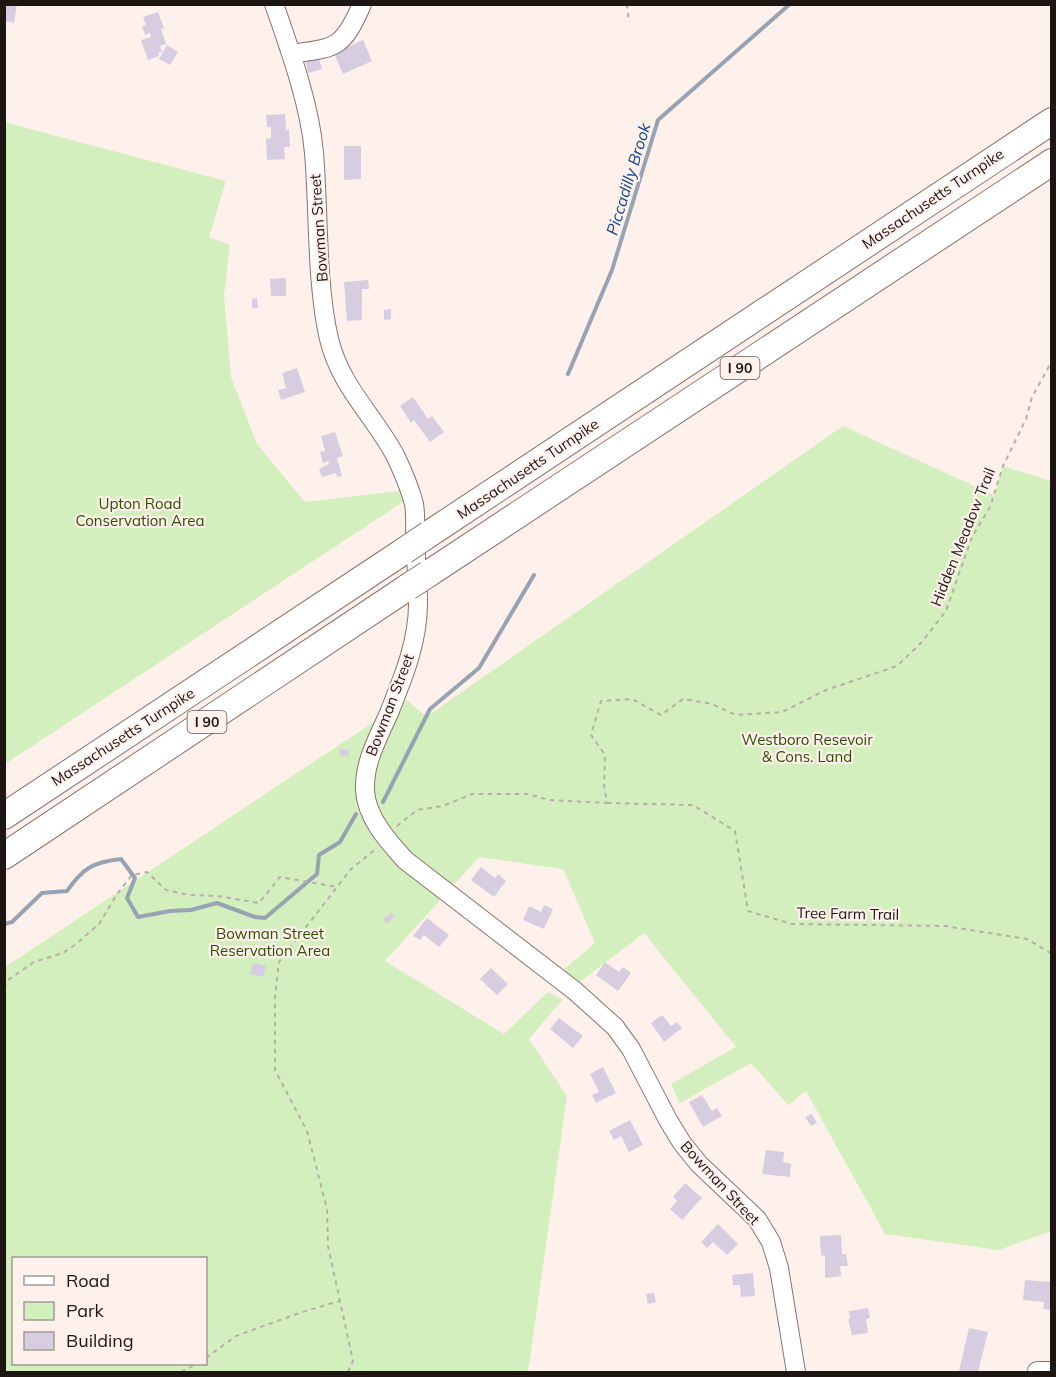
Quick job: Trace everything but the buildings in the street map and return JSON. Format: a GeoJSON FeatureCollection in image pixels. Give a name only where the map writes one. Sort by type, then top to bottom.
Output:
{"type":"FeatureCollection","features":[{"type":"Feature","properties":{"kind":"highway","name":"Massachusetts Turnpike"},"geometry":{"type":"LineString","coordinates":[[4,816],[1052,121]]}},
{"type":"Feature","properties":{"kind":"highway","name":"I 90"},"geometry":{"type":"LineString","coordinates":[[4,856],[1052,162]]}},
{"type":"Feature","properties":{"kind":"street","name":"Bowman Street"},"geometry":{"type":"LineString","coordinates":[[274,4],[291,54],[310,125],[314,152],[322,286],[329,339],[350,389],[395,455],[414,505],[418,603],[414,639],[398,690],[376,739],[368,765],[365,791],[373,817],[387,840],[405,860],[561,981],[615,1027],[631,1049],[682,1143],[699,1164],[757,1219],[771,1242],[779,1268],[796,1372]]}},
{"type":"Feature","properties":{"kind":"street"},"geometry":{"type":"LineString","coordinates":[[291,54],[330,49],[340,43],[362,4]]}},
{"type":"Feature","properties":{"kind":"path"},"geometry":{"type":"LineString","coordinates":[[627,4],[629,22]]}},
{"type":"Feature","properties":{"kind":"path","name":"Hidden Meadow Trail"},"geometry":{"type":"LineString","coordinates":[[607,803],[604,785],[605,754],[591,735],[602,701],[632,699],[661,715],[683,699],[712,704],[736,715],[782,712],[826,690],[897,666],[913,651],[946,611],[972,537],[990,507],[1003,466],[1026,419],[1032,397],[1052,361]]}},
{"type":"Feature","properties":{"kind":"path"},"geometry":{"type":"LineString","coordinates":[[348,1372],[352,1361],[328,1246],[327,1209],[307,1131],[275,1070],[275,996],[279,962],[351,869],[387,840],[397,824],[417,810],[443,806],[472,794],[527,794],[550,800],[607,803]]}},
{"type":"Feature","properties":{"kind":"path","name":"Tree Farm Trail"},"geometry":{"type":"LineString","coordinates":[[607,803],[693,805],[735,831],[748,911],[792,924],[945,926],[1027,939],[1052,954]]}},
{"type":"Feature","properties":{"kind":"path"},"geometry":{"type":"LineString","coordinates":[[4,987],[8,980],[34,962],[63,953],[99,924],[117,894],[132,875],[147,872],[166,890],[259,903],[280,877],[338,887]]}},
{"type":"Feature","properties":{"kind":"path"},"geometry":{"type":"LineString","coordinates":[[207,1357],[236,1336],[339,1301]]}},
{"type":"Feature","properties":{"kind":"green space","name":"Upton Road Conservation Area"},"geometry":{"type":"Polygon","coordinates":[[[4,122],[226,181],[209,237],[230,245],[224,295],[231,377],[257,444],[305,502],[407,490],[412,496],[5,764],[4,122]]]}},
{"type":"Feature","properties":{"kind":"green space","name":"Westboro Resevoir & Cons. Land"},"geometry":{"type":"Polygon","coordinates":[[[843,426],[994,495],[1003,466],[1051,481],[1051,1231],[999,1250],[885,1234],[806,1091],[788,1105],[751,1063],[680,1103],[671,1084],[736,1047],[644,933],[576,985],[564,969],[595,943],[563,869],[479,857],[385,961],[504,1034],[548,992],[563,999],[529,1039],[567,1096],[528,1372],[5,1372],[5,967],[407,700],[426,717],[843,426]]]}},
{"type":"Feature","properties":{"kind":"waterway","name":"Piccadilly Brook"},"geometry":{"type":"LineString","coordinates":[[568,374],[612,270],[658,120],[790,4]]}},
{"type":"Feature","properties":{"kind":"waterway","name":"Piccadilly Brook"},"geometry":{"type":"LineString","coordinates":[[383,802],[430,709],[479,668],[534,575]]}},
{"type":"Feature","properties":{"kind":"waterway","name":"Piccadilly Brook"},"geometry":{"type":"LineString","coordinates":[[4,924],[12,922],[42,893],[67,891],[78,877],[96,864],[121,859],[135,878],[127,898],[138,917],[191,910],[217,903],[255,917],[265,918],[317,874],[319,855],[340,842],[356,814]]}},
{"type":"Feature","properties":{"kind":"park label","name":"Bowman Street Reservation Area"},"geometry":{"type":"Point","coordinates":[270,942]}}]}
